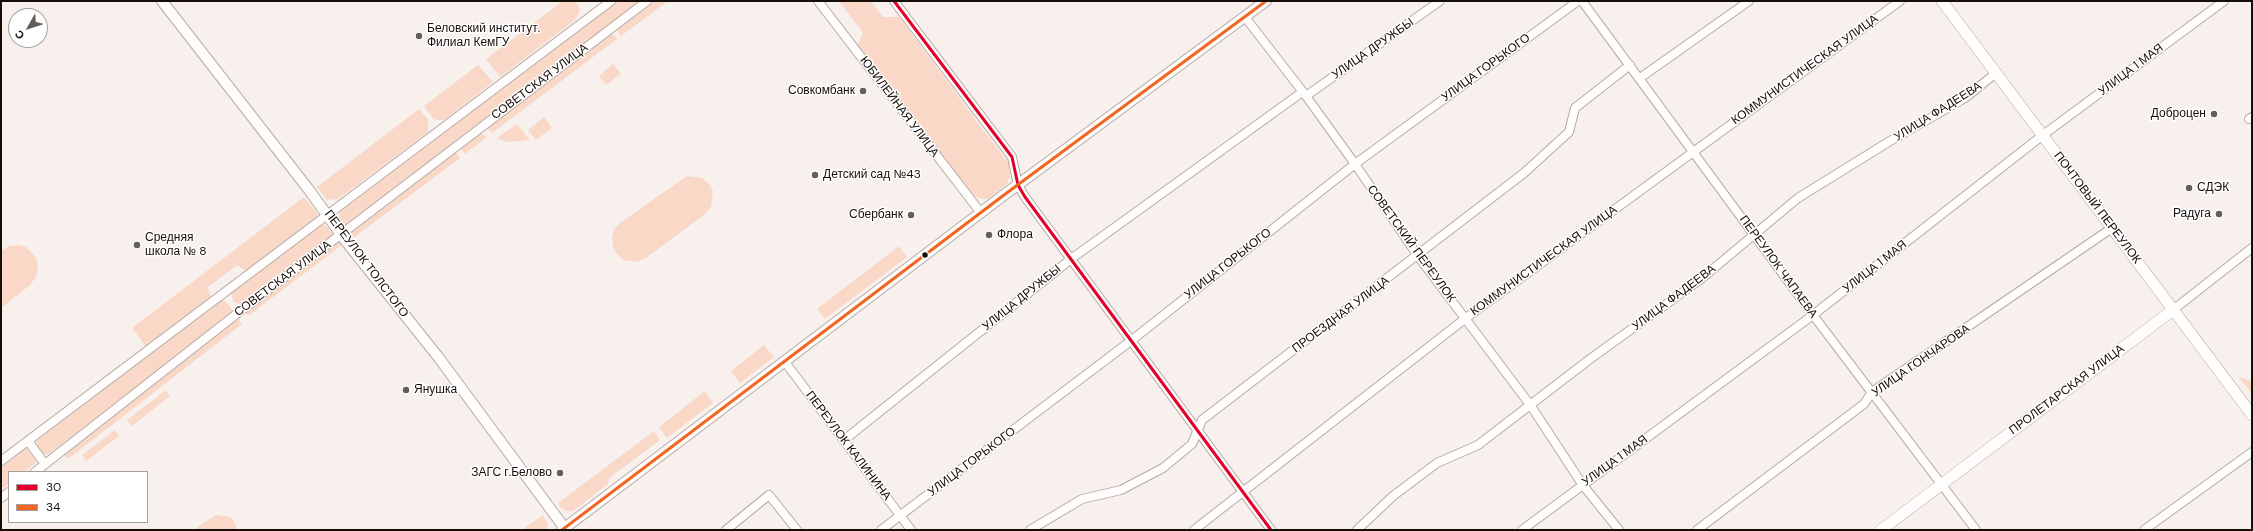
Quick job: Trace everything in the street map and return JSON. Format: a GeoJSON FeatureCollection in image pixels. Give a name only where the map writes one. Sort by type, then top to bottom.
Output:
{"type":"FeatureCollection","features":[{"type":"Feature","properties":{"kind":"main road","name":"ПОЧТОВЫЙ ПЕРЕУЛОК"},"geometry":{"type":"LineString","coordinates":[[1942,1],[2252,415]]}},
{"type":"Feature","properties":{"kind":"main road","name":"ПРОЛЕТАРСКАЯ УЛИЦА"},"geometry":{"type":"LineString","coordinates":[[1880,530],[2173,310]]}},
{"type":"Feature","properties":{"kind":"street","name":"ПЕРЕУЛОК ТОЛСТОГО"},"geometry":{"type":"LineString","coordinates":[[162,1],[439,358],[564,529]]}},
{"type":"Feature","properties":{"kind":"street","name":"СОВЕТСКАЯ УЛИЦА"},"geometry":{"type":"LineString","coordinates":[[1,461],[611,1]]}},
{"type":"Feature","properties":{"kind":"street","name":"СОВЕТСКАЯ УЛИЦА"},"geometry":{"type":"LineString","coordinates":[[36,471],[342,234],[647,1]]}},
{"type":"Feature","properties":{"kind":"street","name":"ЮБИЛЕЙНАЯ УЛИЦА"},"geometry":{"type":"LineString","coordinates":[[818,1],[981,213]]}},
{"type":"Feature","properties":{"kind":"street"},"geometry":{"type":"LineString","coordinates":[[894,1],[1012,157],[1018,185],[1070,258],[1271,530]]}},
{"type":"Feature","properties":{"kind":"street"},"geometry":{"type":"LineString","coordinates":[[564,529],[1018,185],[1266,1]]}},
{"type":"Feature","properties":{"kind":"street","name":"УЛИЦА ДРУЖБЫ"},"geometry":{"type":"LineString","coordinates":[[844,440],[1070,258],[1440,1]]}},
{"type":"Feature","properties":{"kind":"street","name":"УЛИЦА ГОРЬКОГО"},"geometry":{"type":"LineString","coordinates":[[881,530],[1132,340],[1355,164],[1578,1]]}},
{"type":"Feature","properties":{"kind":"street","name":"ПЕРЕУЛОК ЧАПАЕВА"},"geometry":{"type":"LineString","coordinates":[[1582,1],[1813,315],[1976,530]]}},
{"type":"Feature","properties":{"kind":"street"},"geometry":{"type":"LineString","coordinates":[[1640,78],[1749,1]]}},
{"type":"Feature","properties":{"kind":"street","name":"КОММУНИСТИЧЕСКАЯ УЛИЦА"},"geometry":{"type":"LineString","coordinates":[[1194,530],[1466,318],[1692,151],[1900,1]]}},
{"type":"Feature","properties":{"kind":"street","name":"УЛИЦА 1 МАЯ"},"geometry":{"type":"LineString","coordinates":[[1522,530],[1582,484],[1813,315],[2043,136],[2224,1]]}},
{"type":"Feature","properties":{"kind":"street","name":"СОВЕТСКИЙ ПЕРЕУЛОК"},"geometry":{"type":"LineString","coordinates":[[1245,17],[1355,164],[1418,256],[1531,406],[1582,484],[1619,530]]}},
{"type":"Feature","properties":{"kind":"street","name":"ПРОЕЗДНАЯ УЛИЦА"},"geometry":{"type":"LineString","coordinates":[[1030,530],[1082,499],[1121,490],[1163,468],[1192,444],[1202,420],[1418,256],[1524,173],[1569,132],[1575,108],[1630,65]]}},
{"type":"Feature","properties":{"kind":"street","name":"УЛИЦА ФАДЕЕВА"},"geometry":{"type":"LineString","coordinates":[[1357,530],[1393,496],[1437,463],[1478,445],[1531,406],[1590,359],[1701,279],[1753,234],[1798,198],[1897,137],[1965,98],[1996,73]]}},
{"type":"Feature","properties":{"kind":"street","name":"УЛИЦА ГОНЧАРОВА"},"geometry":{"type":"LineString","coordinates":[[1697,530],[1864,404],[1872,392],[2112,228]]}},
{"type":"Feature","properties":{"kind":"street","name":"ПРОЛЕТАРСКАЯ УЛИЦА"},"geometry":{"type":"LineString","coordinates":[[2173,310],[2252,248]]}},
{"type":"Feature","properties":{"kind":"street","name":"ПЕРЕУЛОК КАЛИНИНА"},"geometry":{"type":"LineString","coordinates":[[785,362],[911,530]]}},
{"type":"Feature","properties":{"kind":"street"},"geometry":{"type":"LineString","coordinates":[[28,441],[45,464]]}},
{"type":"Feature","properties":{"kind":"street"},"geometry":{"type":"LineString","coordinates":[[2144,530],[2252,452]]}},
{"type":"Feature","properties":{"kind":"street"},"geometry":{"type":"LineString","coordinates":[[726,530],[769,495],[797,530]]}},
{"type":"Feature","properties":{"kind":"shaded area"},"geometry":{"type":"Polygon","coordinates":[[[563,1],[575,1],[578,5],[580,10],[575,20],[500,77],[486,59],[563,1]]]}},
{"type":"Feature","properties":{"kind":"shaded area"},"geometry":{"type":"Polygon","coordinates":[[[618,1],[641,1],[344,228],[337,220],[341,211],[618,1]]]}},
{"type":"Feature","properties":{"kind":"shaded area"},"geometry":{"type":"Polygon","coordinates":[[[651,1],[668,1],[621,36],[617,30],[618,26],[651,1]]]}},
{"type":"Feature","properties":{"kind":"shaded area"},"geometry":{"type":"Polygon","coordinates":[[[839,1],[871,1],[883,17],[899,17],[1009,164],[1010,175],[1007,184],[988,199],[979,198],[972,195],[857,45],[863,33],[839,1]]]}},
{"type":"Feature","properties":{"kind":"shaded area"},"geometry":{"type":"Polygon","coordinates":[[[609,34],[614,35],[617,39],[492,133],[487,127],[609,34]]]}},
{"type":"Feature","properties":{"kind":"shaded area"},"geometry":{"type":"Polygon","coordinates":[[[613,64],[621,74],[606,85],[599,76],[613,64]]]}},
{"type":"Feature","properties":{"kind":"shaded area"},"geometry":{"type":"Polygon","coordinates":[[[478,65],[493,82],[444,120],[437,120],[433,118],[424,106],[478,65]]]}},
{"type":"Feature","properties":{"kind":"shaded area"},"geometry":{"type":"Polygon","coordinates":[[[419,109],[428,119],[428,132],[338,199],[327,200],[317,187],[419,109]]]}},
{"type":"Feature","properties":{"kind":"shaded area"},"geometry":{"type":"Polygon","coordinates":[[[544,117],[552,128],[536,140],[528,130],[544,117]]]}},
{"type":"Feature","properties":{"kind":"shaded area"},"geometry":{"type":"Polygon","coordinates":[[[517,124],[530,140],[506,142],[497,138],[517,124]]]}},
{"type":"Feature","properties":{"kind":"shaded area"},"geometry":{"type":"Polygon","coordinates":[[[480,133],[487,137],[465,154],[460,148],[480,133]]]}},
{"type":"Feature","properties":{"kind":"shaded area"},"geometry":{"type":"Polygon","coordinates":[[[455,151],[460,158],[352,239],[350,236],[353,230],[455,151]]]}},
{"type":"Feature","properties":{"kind":"shaded area"},"geometry":{"type":"Polygon","coordinates":[[[687,176],[702,178],[709,184],[713,191],[711,207],[705,214],[646,258],[636,262],[623,260],[616,253],[613,246],[612,237],[614,230],[620,223],[687,176]]]}},
{"type":"Feature","properties":{"kind":"shaded area"},"geometry":{"type":"Polygon","coordinates":[[[304,197],[317,213],[318,218],[247,272],[237,265],[208,287],[211,299],[147,348],[132,328],[304,197]]]}},
{"type":"Feature","properties":{"kind":"shaded area"},"geometry":{"type":"Polygon","coordinates":[[[321,225],[326,225],[333,234],[332,238],[243,306],[234,302],[232,292],[321,225]]]}},
{"type":"Feature","properties":{"kind":"shaded area"},"geometry":{"type":"Polygon","coordinates":[[[338,241],[342,245],[248,316],[245,311],[338,241]]]}},
{"type":"Feature","properties":{"kind":"shaded area"},"geometry":{"type":"Polygon","coordinates":[[[19,245],[26,247],[37,260],[38,270],[36,277],[30,285],[1,308],[1,251],[9,246],[19,245]]]}},
{"type":"Feature","properties":{"kind":"shaded area"},"geometry":{"type":"Polygon","coordinates":[[[899,246],[907,257],[825,319],[817,309],[899,246]]]}},
{"type":"Feature","properties":{"kind":"shaded area"},"geometry":{"type":"Polygon","coordinates":[[[221,300],[225,301],[232,309],[232,314],[49,454],[43,454],[37,445],[37,440],[221,300]]]}},
{"type":"Feature","properties":{"kind":"shaded area"},"geometry":{"type":"Polygon","coordinates":[[[238,319],[242,324],[68,459],[64,454],[238,319]]]}},
{"type":"Feature","properties":{"kind":"shaded area"},"geometry":{"type":"Polygon","coordinates":[[[764,345],[774,357],[740,383],[731,371],[764,345]]]}},
{"type":"Feature","properties":{"kind":"shaded area"},"geometry":{"type":"Polygon","coordinates":[[[2239,377],[2252,381],[2252,394],[2251,393],[2239,377]]]}},
{"type":"Feature","properties":{"kind":"shaded area"},"geometry":{"type":"Polygon","coordinates":[[[166,390],[170,396],[132,426],[127,420],[166,390]]]}},
{"type":"Feature","properties":{"kind":"shaded area"},"geometry":{"type":"Polygon","coordinates":[[[705,391],[713,403],[667,438],[659,427],[705,391]]]}},
{"type":"Feature","properties":{"kind":"shaded area"},"geometry":{"type":"Polygon","coordinates":[[[115,430],[119,436],[86,461],[82,455],[115,430]]]}},
{"type":"Feature","properties":{"kind":"shaded area"},"geometry":{"type":"Polygon","coordinates":[[[654,431],[660,440],[609,478],[608,484],[573,511],[567,511],[561,508],[558,503],[654,431]]]}},
{"type":"Feature","properties":{"kind":"shaded area"},"geometry":{"type":"Polygon","coordinates":[[[24,444],[37,462],[25,471],[8,471],[8,485],[1,490],[1,462],[24,444]]]}},
{"type":"Feature","properties":{"kind":"shaded area"},"geometry":{"type":"Polygon","coordinates":[[[216,515],[230,517],[234,521],[238,530],[193,530],[216,515]]]}},
{"type":"Feature","properties":{"kind":"shaded area"},"geometry":{"type":"Polygon","coordinates":[[[543,515],[548,525],[546,530],[522,530],[543,515]]]}},
{"type":"Feature","properties":{"kind":"transit line","name":"30"},"geometry":{"type":"LineString","coordinates":[[894,1],[1012,157],[1018,185],[1025,197],[1271,530]]}},
{"type":"Feature","properties":{"kind":"transit line","name":"34"},"geometry":{"type":"LineString","coordinates":[[562,530],[1004,195],[1266,1]]}},
{"type":"Feature","properties":{"kind":"place","name":"Беловский институт. Филиал КемГУ"},"geometry":{"type":"Point","coordinates":[419,36]}},
{"type":"Feature","properties":{"kind":"place","name":"Совкомбанк"},"geometry":{"type":"Point","coordinates":[863,91]}},
{"type":"Feature","properties":{"kind":"place","name":"Доброцен"},"geometry":{"type":"Point","coordinates":[2214,114]}},
{"type":"Feature","properties":{"kind":"place","name":"Детский сад №43"},"geometry":{"type":"Point","coordinates":[815,175]}},
{"type":"Feature","properties":{"kind":"place","name":"СДЭК"},"geometry":{"type":"Point","coordinates":[2189,188]}},
{"type":"Feature","properties":{"kind":"place","name":"Радуга"},"geometry":{"type":"Point","coordinates":[2219,214]}},
{"type":"Feature","properties":{"kind":"place","name":"Сбербанк"},"geometry":{"type":"Point","coordinates":[911,215]}},
{"type":"Feature","properties":{"kind":"place","name":"Флора"},"geometry":{"type":"Point","coordinates":[989,235]}},
{"type":"Feature","properties":{"kind":"place","name":"Средняя школа № 8"},"geometry":{"type":"Point","coordinates":[137,245]}},
{"type":"Feature","properties":{"kind":"place","name":"Янушка"},"geometry":{"type":"Point","coordinates":[406,390]}},
{"type":"Feature","properties":{"kind":"place","name":"ЗАГС г.Белово"},"geometry":{"type":"Point","coordinates":[560,473]}}]}
